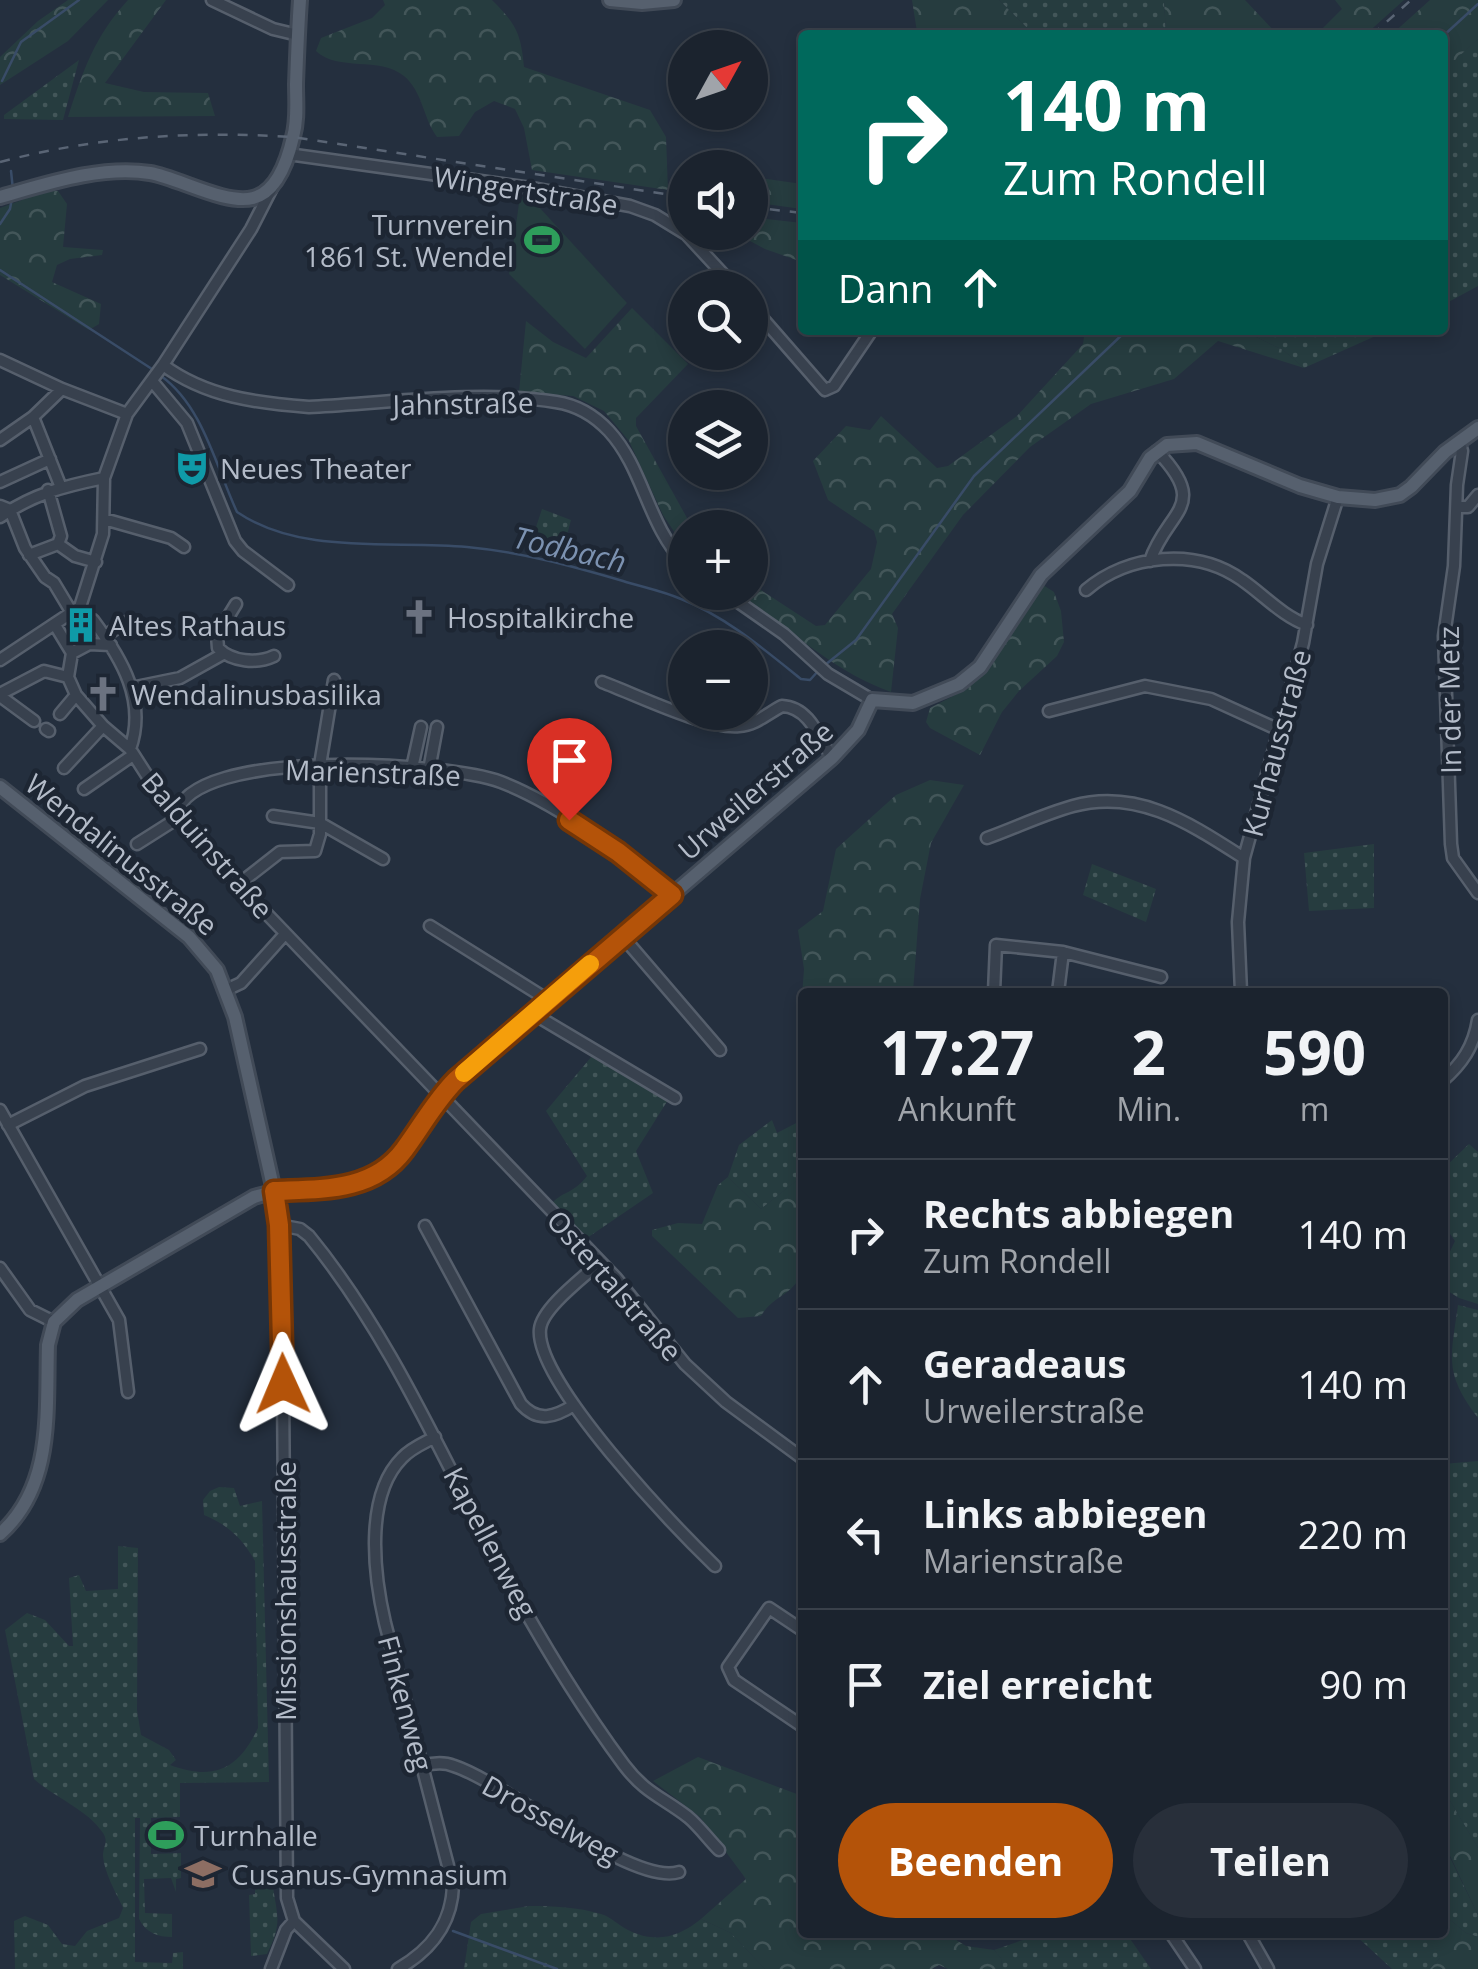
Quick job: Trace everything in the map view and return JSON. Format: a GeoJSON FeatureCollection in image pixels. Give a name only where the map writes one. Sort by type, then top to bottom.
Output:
{"type":"FeatureCollection","features":[{"type":"Feature","properties":{"kind":"main road"},"geometry":{"type":"LineString","coordinates":[[610,0],[674,0]]}},
{"type":"Feature","properties":{"kind":"main road"},"geometry":{"type":"LineString","coordinates":[[3,196],[69,179],[131,171],[151,173],[218,194],[252,198],[274,184],[296,126],[298,1]]}},
{"type":"Feature","properties":{"kind":"main road"},"geometry":{"type":"LineString","coordinates":[[872,700],[912,703],[959,684],[980,666],[1041,575],[1130,491],[1157,450],[1175,442],[1197,444],[1300,486],[1375,500],[1400,495],[1459,440],[1478,428]]}},
{"type":"Feature","properties":{"kind":"main road","name":"Urweilerstraße"},"geometry":{"type":"LineString","coordinates":[[274,1191],[332,1189],[372,1177],[404,1150],[439,1097],[832,758],[858,730],[872,700]]}},
{"type":"Feature","properties":{"kind":"main road","name":"Wendalinusstraße"},"geometry":{"type":"LineString","coordinates":[[1,791],[189,937],[208,956],[226,990],[274,1191]]}},
{"type":"Feature","properties":{"kind":"main road"},"geometry":{"type":"LineString","coordinates":[[0,1534],[22,1512],[39,1476],[48,1346],[54,1322],[76,1300],[99,1285],[235,1207],[274,1191]]}},
{"type":"Feature","properties":{"kind":"street"},"geometry":{"type":"LineString","coordinates":[[212,0],[272,29],[298,34]]}},
{"type":"Feature","properties":{"kind":"street","name":"Wingertstraße"},"geometry":{"type":"LineString","coordinates":[[288,154],[630,206],[655,214],[686,234],[719,270]]}},
{"type":"Feature","properties":{"kind":"street"},"geometry":{"type":"LineString","coordinates":[[34,721],[0,695],[44,670],[68,676],[72,615],[96,562],[104,519],[104,478],[127,414],[251,229],[274,184]]}},
{"type":"Feature","properties":{"kind":"street"},"geometry":{"type":"LineString","coordinates":[[251,229],[252,198]]}},
{"type":"Feature","properties":{"kind":"street"},"geometry":{"type":"LineString","coordinates":[[768,325],[825,390],[834,386],[869,335]]}},
{"type":"Feature","properties":{"kind":"street"},"geometry":{"type":"LineString","coordinates":[[0,360],[62,390],[127,414]]}},
{"type":"Feature","properties":{"kind":"street"},"geometry":{"type":"LineString","coordinates":[[158,373],[187,423],[234,541],[242,552],[288,584]]}},
{"type":"Feature","properties":{"kind":"street","name":"Jahnstraße"},"geometry":{"type":"LineString","coordinates":[[158,373],[202,390],[282,405],[497,398],[557,402],[577,408],[609,432],[623,450],[655,523],[668,541]]}},
{"type":"Feature","properties":{"kind":"street"},"geometry":{"type":"LineString","coordinates":[[0,440],[62,390]]}},
{"type":"Feature","properties":{"kind":"street"},"geometry":{"type":"LineString","coordinates":[[33,417],[58,480]]}},
{"type":"Feature","properties":{"kind":"street","name":"In der Metz"},"geometry":{"type":"LineString","coordinates":[[1459,440],[1462,451],[1454,566],[1444,636],[1451,844],[1454,858],[1478,893]]}},
{"type":"Feature","properties":{"kind":"street"},"geometry":{"type":"LineString","coordinates":[[1150,561],[1179,514],[1183,500],[1183,487],[1177,475],[1157,450]]}},
{"type":"Feature","properties":{"kind":"street"},"geometry":{"type":"LineString","coordinates":[[0,482],[50,459]]}},
{"type":"Feature","properties":{"kind":"street"},"geometry":{"type":"LineString","coordinates":[[72,615],[3,511],[48,490],[58,480],[104,478]]}},
{"type":"Feature","properties":{"kind":"street"},"geometry":{"type":"LineString","coordinates":[[29,555],[58,544],[61,536],[48,490]]}},
{"type":"Feature","properties":{"kind":"street"},"geometry":{"type":"LineString","coordinates":[[1457,507],[1468,507],[1478,495]]}},
{"type":"Feature","properties":{"kind":"street","name":"Kurhausstraße"},"geometry":{"type":"LineString","coordinates":[[1242,988],[1238,922],[1244,858],[1307,625],[1317,564],[1338,496]]}},
{"type":"Feature","properties":{"kind":"street"},"geometry":{"type":"LineString","coordinates":[[104,519],[172,538],[184,547]]}},
{"type":"Feature","properties":{"kind":"street"},"geometry":{"type":"LineString","coordinates":[[58,544],[75,556],[96,562]]}},
{"type":"Feature","properties":{"kind":"street"},"geometry":{"type":"LineString","coordinates":[[1086,590],[1108,574],[1150,561],[1180,559],[1220,567],[1292,619],[1307,625]]}},
{"type":"Feature","properties":{"kind":"street"},"geometry":{"type":"LineString","coordinates":[[223,654],[216,636],[236,604]]}},
{"type":"Feature","properties":{"kind":"street"},"geometry":{"type":"LineString","coordinates":[[750,610],[784,634],[828,674],[872,700]]}},
{"type":"Feature","properties":{"kind":"street"},"geometry":{"type":"LineString","coordinates":[[0,660],[34,635],[72,615]]}},
{"type":"Feature","properties":{"kind":"street"},"geometry":{"type":"LineString","coordinates":[[93,620],[108,640],[131,688],[138,728],[131,752]]}},
{"type":"Feature","properties":{"kind":"street"},"geometry":{"type":"LineString","coordinates":[[72,652],[108,640],[126,622]]}},
{"type":"Feature","properties":{"kind":"street"},"geometry":{"type":"LineString","coordinates":[[131,688],[193,673],[223,654],[256,662],[274,656]]}},
{"type":"Feature","properties":{"kind":"street","name":"Balduinstraße"},"geometry":{"type":"LineString","coordinates":[[68,676],[76,695],[131,752],[177,817],[439,1097]]}},
{"type":"Feature","properties":{"kind":"street"},"geometry":{"type":"LineString","coordinates":[[240,884],[280,852],[315,850],[320,824],[320,765],[334,680]]}},
{"type":"Feature","properties":{"kind":"street"},"geometry":{"type":"LineString","coordinates":[[602,682],[728,726],[742,726],[782,706],[790,706],[802,711],[832,758]]}},
{"type":"Feature","properties":{"kind":"street"},"geometry":{"type":"LineString","coordinates":[[1049,711],[1130,688],[1156,687],[1212,699],[1277,729]]}},
{"type":"Feature","properties":{"kind":"street"},"geometry":{"type":"LineString","coordinates":[[60,714],[76,695]]}},
{"type":"Feature","properties":{"kind":"street"},"geometry":{"type":"LineString","coordinates":[[64,768],[103,726]]}},
{"type":"Feature","properties":{"kind":"street"},"geometry":{"type":"LineString","coordinates":[[412,768],[421,727]]}},
{"type":"Feature","properties":{"kind":"street"},"geometry":{"type":"LineString","coordinates":[[430,770],[436,727]]}},
{"type":"Feature","properties":{"kind":"street","name":"Balduinstraße"},"geometry":{"type":"LineString","coordinates":[[84,789],[131,752]]}},
{"type":"Feature","properties":{"kind":"street","name":"Marienstraße"},"geometry":{"type":"LineString","coordinates":[[138,844],[177,817],[178,807],[207,785],[237,773],[320,765],[412,768],[472,774],[520,790],[618,852],[672,895]]}},
{"type":"Feature","properties":{"kind":"street"},"geometry":{"type":"LineString","coordinates":[[987,838],[1072,806],[1131,802],[1189,822],[1244,858]]}},
{"type":"Feature","properties":{"kind":"street"},"geometry":{"type":"LineString","coordinates":[[273,816],[320,824],[384,859]]}},
{"type":"Feature","properties":{"kind":"street"},"geometry":{"type":"LineString","coordinates":[[430,926],[548,1000]]}},
{"type":"Feature","properties":{"kind":"street","name":"Balduinstraße"},"geometry":{"type":"LineString","coordinates":[[226,990],[241,983],[285,934]]}},
{"type":"Feature","properties":{"kind":"street"},"geometry":{"type":"LineString","coordinates":[[622,937],[720,1050]]}},
{"type":"Feature","properties":{"kind":"street"},"geometry":{"type":"LineString","coordinates":[[994,988],[996,945],[1064,952],[1161,978]]}},
{"type":"Feature","properties":{"kind":"street"},"geometry":{"type":"LineString","coordinates":[[1059,988],[1064,952]]}},
{"type":"Feature","properties":{"kind":"street"},"geometry":{"type":"LineString","coordinates":[[532,1013],[675,1098]]}},
{"type":"Feature","properties":{"kind":"street"},"geometry":{"type":"LineString","coordinates":[[1448,1075],[1467,1055],[1476,1037],[1478,1020]]}},
{"type":"Feature","properties":{"kind":"street"},"geometry":{"type":"LineString","coordinates":[[8,1125],[85,1086],[200,1049]]}},
{"type":"Feature","properties":{"kind":"street","name":"Ostertalstraße"},"geometry":{"type":"LineString","coordinates":[[439,1097],[600,1262],[706,1386],[798,1455]]}},
{"type":"Feature","properties":{"kind":"street"},"geometry":{"type":"LineString","coordinates":[[0,1110],[119,1320],[128,1392]]}},
{"type":"Feature","properties":{"kind":"street","name":"Missionshausstraße"},"geometry":{"type":"LineString","coordinates":[[274,1191],[279,1225],[287,1898],[294,1921]]}},
{"type":"Feature","properties":{"kind":"street","name":"Kapellenweg"},"geometry":{"type":"LineString","coordinates":[[279,1225],[300,1229],[317,1246],[382,1345],[435,1437],[496,1557],[608,1742],[640,1784],[688,1818],[719,1850]]}},
{"type":"Feature","properties":{"kind":"street"},"geometry":{"type":"LineString","coordinates":[[425,1226],[521,1404],[532,1414],[551,1417],[574,1405]]}},
{"type":"Feature","properties":{"kind":"street"},"geometry":{"type":"LineString","coordinates":[[600,1262],[546,1314],[539,1332],[541,1344],[574,1405],[626,1472],[715,1566]]}},
{"type":"Feature","properties":{"kind":"street"},"geometry":{"type":"LineString","coordinates":[[0,1268],[30,1310],[54,1322]]}},
{"type":"Feature","properties":{"kind":"street","name":"Finkenweg"},"geometry":{"type":"LineString","coordinates":[[398,1969],[440,1933],[453,1899],[452,1871],[384,1623],[376,1546],[381,1500],[392,1470],[411,1450],[435,1437]]}},
{"type":"Feature","properties":{"kind":"street"},"geometry":{"type":"LineString","coordinates":[[798,1627],[769,1608],[728,1667],[734,1680],[798,1723]]}},
{"type":"Feature","properties":{"kind":"street","name":"Drosselweg"},"geometry":{"type":"LineString","coordinates":[[423,1766],[456,1766],[622,1859],[660,1874],[679,1872]]}},
{"type":"Feature","properties":{"kind":"street"},"geometry":{"type":"LineString","coordinates":[[271,1969],[286,1930],[294,1921],[344,1969]]}},
{"type":"Feature","properties":{"kind":"street"},"geometry":{"type":"LineString","coordinates":[[1174,1938],[1195,1969]]}},
{"type":"Feature","properties":{"kind":"street"},"geometry":{"type":"LineString","coordinates":[[1250,1938],[1268,1969]]}},
{"type":"Feature","properties":{"kind":"green space"},"geometry":{"type":"Polygon","coordinates":[[[68,0],[108,0],[68,41],[0,85],[0,57],[38,21],[68,0]]]}},
{"type":"Feature","properties":{"kind":"green space"},"geometry":{"type":"Polygon","coordinates":[[[128,0],[166,0],[105,83],[144,92],[208,93],[215,116],[68,117],[98,41],[128,0]]]}},
{"type":"Feature","properties":{"kind":"green space"},"geometry":{"type":"Polygon","coordinates":[[[383,0],[492,0],[516,30],[524,67],[650,110],[666,137],[668,190],[532,170],[524,128],[515,109],[494,101],[475,112],[459,136],[437,137],[415,90],[404,76],[383,67],[336,61],[316,51],[321,38],[372,18],[385,5],[383,0]]]}},
{"type":"Feature","properties":{"kind":"green space"},"geometry":{"type":"Polygon","coordinates":[[[912,0],[999,0],[1029,30],[917,30],[912,0]]]}},
{"type":"Feature","properties":{"kind":"green space"},"geometry":{"type":"Polygon","coordinates":[[[999,0],[1164,0],[1166,30],[1029,30],[999,0]]]}},
{"type":"Feature","properties":{"kind":"green space"},"geometry":{"type":"Polygon","coordinates":[[[1164,0],[1245,0],[1273,30],[1166,30],[1164,0]]]}},
{"type":"Feature","properties":{"kind":"green space"},"geometry":{"type":"Polygon","coordinates":[[[1335,0],[1404,0],[1371,30],[1321,30],[1342,9],[1335,0]]]}},
{"type":"Feature","properties":{"kind":"green space"},"geometry":{"type":"Polygon","coordinates":[[[1430,0],[1478,0],[1478,39],[1448,66],[1448,30],[1397,30],[1430,0]]]}},
{"type":"Feature","properties":{"kind":"green space"},"geometry":{"type":"Polygon","coordinates":[[[1478,39],[1478,286],[1448,302],[1448,66],[1478,39]]]}},
{"type":"Feature","properties":{"kind":"green space"},"geometry":{"type":"Polygon","coordinates":[[[79,60],[63,120],[4,119],[4,115],[79,60]]]}},
{"type":"Feature","properties":{"kind":"green space"},"geometry":{"type":"Polygon","coordinates":[[[768,179],[798,183],[798,208],[768,204],[768,179]]]}},
{"type":"Feature","properties":{"kind":"green space"},"geometry":{"type":"Polygon","coordinates":[[[47,191],[58,191],[67,204],[63,247],[103,250],[102,255],[70,259],[57,265],[52,282],[101,304],[99,324],[89,330],[0,275],[0,208],[47,191]]]}},
{"type":"Feature","properties":{"kind":"green space","name":"Turnverein 1861 St. Wendel"},"geometry":{"type":"Polygon","coordinates":[[[520,196],[537,200],[539,207],[627,303],[585,349],[509,274],[520,196]]]}},
{"type":"Feature","properties":{"kind":"green space"},"geometry":{"type":"Polygon","coordinates":[[[768,219],[798,223],[798,261],[768,250],[768,219]]]}},
{"type":"Feature","properties":{"kind":"green space"},"geometry":{"type":"Polygon","coordinates":[[[632,308],[668,344],[668,370],[682,370],[636,418],[636,426],[668,490],[683,510],[668,510],[668,522],[629,441],[604,411],[573,396],[519,392],[526,321],[553,342],[586,358],[632,308]]]}},
{"type":"Feature","properties":{"kind":"green space"},"geometry":{"type":"Polygon","coordinates":[[[1084,335],[1252,335],[1283,350],[1304,368],[1218,341],[1174,379],[1091,404],[1030,447],[963,515],[892,614],[898,628],[891,692],[831,661],[762,610],[768,610],[768,595],[816,626],[825,625],[871,569],[877,542],[874,531],[828,500],[813,461],[846,426],[870,430],[881,416],[937,468],[948,466],[1017,416],[1083,344],[1084,335]]]}},
{"type":"Feature","properties":{"kind":"green space"},"geometry":{"type":"Polygon","coordinates":[[[1252,335],[1378,335],[1304,368],[1283,350],[1252,335]]]}},
{"type":"Feature","properties":{"kind":"green space"},"geometry":{"type":"Polygon","coordinates":[[[542,509],[571,520],[563,550],[531,542],[542,509]]]}},
{"type":"Feature","properties":{"kind":"green space"},"geometry":{"type":"Polygon","coordinates":[[[1043,585],[1054,592],[1061,611],[1064,642],[1057,656],[1002,712],[980,755],[930,728],[926,722],[930,708],[963,691],[987,670],[1043,585]]]}},
{"type":"Feature","properties":{"kind":"green space"},"geometry":{"type":"Polygon","coordinates":[[[930,780],[964,785],[931,843],[920,899],[913,988],[802,988],[804,969],[798,930],[823,911],[836,849],[896,795],[930,780]]]}},
{"type":"Feature","properties":{"kind":"green space"},"geometry":{"type":"Polygon","coordinates":[[[1374,844],[1374,908],[1309,911],[1304,853],[1374,844]]]}},
{"type":"Feature","properties":{"kind":"green space"},"geometry":{"type":"Polygon","coordinates":[[[1092,864],[1156,889],[1146,922],[1083,895],[1092,864]]]}},
{"type":"Feature","properties":{"kind":"green space"},"geometry":{"type":"Polygon","coordinates":[[[592,1056],[668,1100],[636,1151],[653,1193],[587,1238],[552,1203],[587,1176],[546,1111],[592,1056]]]}},
{"type":"Feature","properties":{"kind":"green space"},"geometry":{"type":"Polygon","coordinates":[[[772,1120],[777,1133],[798,1122],[798,1180],[761,1209],[728,1177],[739,1145],[772,1120]]]}},
{"type":"Feature","properties":{"kind":"green space"},"geometry":{"type":"Polygon","coordinates":[[[1469,1144],[1478,1152],[1478,1304],[1448,1291],[1448,1256],[1455,1241],[1448,1231],[1448,1164],[1469,1144]]]}},
{"type":"Feature","properties":{"kind":"green space"},"geometry":{"type":"Polygon","coordinates":[[[728,1177],[761,1209],[798,1179],[798,1280],[761,1316],[738,1318],[652,1236],[652,1230],[678,1223],[702,1224],[718,1185],[728,1177]]]}},
{"type":"Feature","properties":{"kind":"green space"},"geometry":{"type":"Polygon","coordinates":[[[1458,1305],[1478,1310],[1478,1418],[1454,1376],[1453,1339],[1458,1305]]]}},
{"type":"Feature","properties":{"kind":"green space"},"geometry":{"type":"Polygon","coordinates":[[[1478,1461],[1478,1848],[1448,1797],[1448,1464],[1478,1461]]]}},
{"type":"Feature","properties":{"kind":"green space"},"geometry":{"type":"Polygon","coordinates":[[[219,1487],[234,1488],[240,1506],[262,1501],[269,1782],[180,1783],[180,1817],[151,1818],[151,1854],[181,1853],[181,1878],[176,1879],[176,1892],[171,1878],[144,1879],[145,1913],[172,1914],[172,1937],[153,1933],[139,1919],[140,1818],[135,1818],[135,1962],[172,1963],[173,1953],[183,1952],[183,1969],[15,1969],[14,1921],[25,1916],[48,1925],[62,1944],[75,1946],[87,1931],[119,1918],[123,1908],[106,1869],[103,1833],[88,1817],[34,1779],[5,1630],[27,1613],[45,1620],[73,1646],[69,1578],[79,1575],[86,1591],[118,1589],[118,1546],[138,1548],[137,1710],[141,1735],[169,1750],[176,1760],[170,1765],[186,1770],[212,1771],[233,1762],[258,1728],[255,1561],[234,1533],[204,1515],[203,1500],[219,1487]]]}},
{"type":"Feature","properties":{"kind":"green space"},"geometry":{"type":"Polygon","coordinates":[[[698,1757],[798,1794],[798,1938],[953,1938],[966,1946],[994,1950],[1001,1958],[1002,1969],[948,1969],[939,1965],[932,1969],[765,1969],[731,1933],[701,1919],[746,1879],[700,1817],[653,1781],[698,1757]]]}},
{"type":"Feature","properties":{"kind":"green space"},"geometry":{"type":"Polygon","coordinates":[[[1448,1797],[1478,1848],[1478,1915],[1448,1852],[1448,1797]]]}},
{"type":"Feature","properties":{"kind":"green space"},"geometry":{"type":"Polygon","coordinates":[[[1448,1853],[1478,1915],[1478,1937],[1466,1933],[1448,1918],[1448,1853]]]}},
{"type":"Feature","properties":{"kind":"green space"},"geometry":{"type":"Polygon","coordinates":[[[255,1878],[272,1879],[277,1925],[267,1954],[251,1956],[249,1895],[255,1894],[255,1878]]]}},
{"type":"Feature","properties":{"kind":"green space"},"geometry":{"type":"Polygon","coordinates":[[[529,1906],[592,1912],[648,1937],[676,1934],[701,1919],[731,1933],[765,1969],[464,1969],[471,1922],[481,1914],[529,1906]]]}},
{"type":"Feature","properties":{"kind":"green space"},"geometry":{"type":"Polygon","coordinates":[[[1448,1918],[1466,1933],[1478,1937],[1478,1969],[1430,1969],[1440,1958],[1440,1947],[1431,1938],[1448,1938],[1448,1918]]]}},
{"type":"Feature","properties":{"kind":"green space"},"geometry":{"type":"Polygon","coordinates":[[[1029,1938],[1129,1938],[1151,1969],[1002,1969],[1001,1958],[994,1950],[1029,1938]]]}},
{"type":"Feature","properties":{"kind":"green space"},"geometry":{"type":"Polygon","coordinates":[[[1358,1938],[1431,1938],[1440,1946],[1440,1958],[1430,1969],[1392,1969],[1358,1938]]]}},
{"type":"Feature","properties":{"kind":"waterway"},"geometry":{"type":"LineString","coordinates":[[2,81],[21,42],[79,0]]}},
{"type":"Feature","properties":{"kind":"waterway","name":"Todbach"},"geometry":{"type":"LineString","coordinates":[[1448,32],[1478,4]]}},
{"type":"Feature","properties":{"kind":"waterway"},"geometry":{"type":"LineString","coordinates":[[11,171],[13,190]]}},
{"type":"Feature","properties":{"kind":"waterway"},"geometry":{"type":"LineString","coordinates":[[0,224],[12,198]]}},
{"type":"Feature","properties":{"kind":"waterway","name":"Todbach"},"geometry":{"type":"LineString","coordinates":[[0,270],[155,371]]}},
{"type":"Feature","properties":{"kind":"waterway","name":"Todbach"},"geometry":{"type":"LineString","coordinates":[[825,665],[856,640],[974,476],[1122,335]]}},
{"type":"Feature","properties":{"kind":"waterway","name":"Todbach"},"geometry":{"type":"LineString","coordinates":[[161,376],[198,420],[237,512],[263,526],[319,541],[467,547],[565,565],[660,591],[697,606],[744,634],[801,679],[810,680],[819,670]]}},
{"type":"Feature","properties":{"kind":"waterway"},"geometry":{"type":"LineString","coordinates":[[453,1931],[557,1969]]}},
{"type":"Feature","properties":{"kind":"railway"},"geometry":{"type":"LineString","coordinates":[[1378,30],[1411,0]]}},
{"type":"Feature","properties":{"kind":"railway"},"geometry":{"type":"LineString","coordinates":[[0,162],[110,141],[219,135],[293,137],[668,194]]}},
{"type":"Feature","properties":{"kind":"railway"},"geometry":{"type":"LineString","coordinates":[[768,209],[798,213]]}},
{"type":"Feature","properties":{"kind":"slow traffic"},"geometry":{"type":"LineString","coordinates":[[464,1073],[590,964]]}},
{"type":"Feature","properties":{"kind":"place","name":"Turnverein 1861 St. Wendel"},"geometry":{"type":"Point","coordinates":[542,240]}},
{"type":"Feature","properties":{"kind":"place","name":"Neues Theater"},"geometry":{"type":"Point","coordinates":[192,468]}},
{"type":"Feature","properties":{"kind":"place","name":"Hospitalkirche"},"geometry":{"type":"Point","coordinates":[419,617]}},
{"type":"Feature","properties":{"kind":"place","name":"Altes Rathaus"},"geometry":{"type":"Point","coordinates":[81,625]}},
{"type":"Feature","properties":{"kind":"place","name":"Wendalinusbasilika"},"geometry":{"type":"Point","coordinates":[103,694]}},
{"type":"Feature","properties":{"kind":"place","name":"Turnhalle"},"geometry":{"type":"Point","coordinates":[166,1835]}},
{"type":"Feature","properties":{"kind":"place","name":"Cusanus-Gymnasium"},"geometry":{"type":"Point","coordinates":[203,1874]}},
{"type":"Feature","properties":{"kind":"route"},"geometry":{"type":"LineString","coordinates":[[283,1384],[279,1225],[274,1191],[332,1189],[356,1184],[385,1168],[404,1150],[439,1097],[456,1080],[672,895],[569,820]]}}]}
